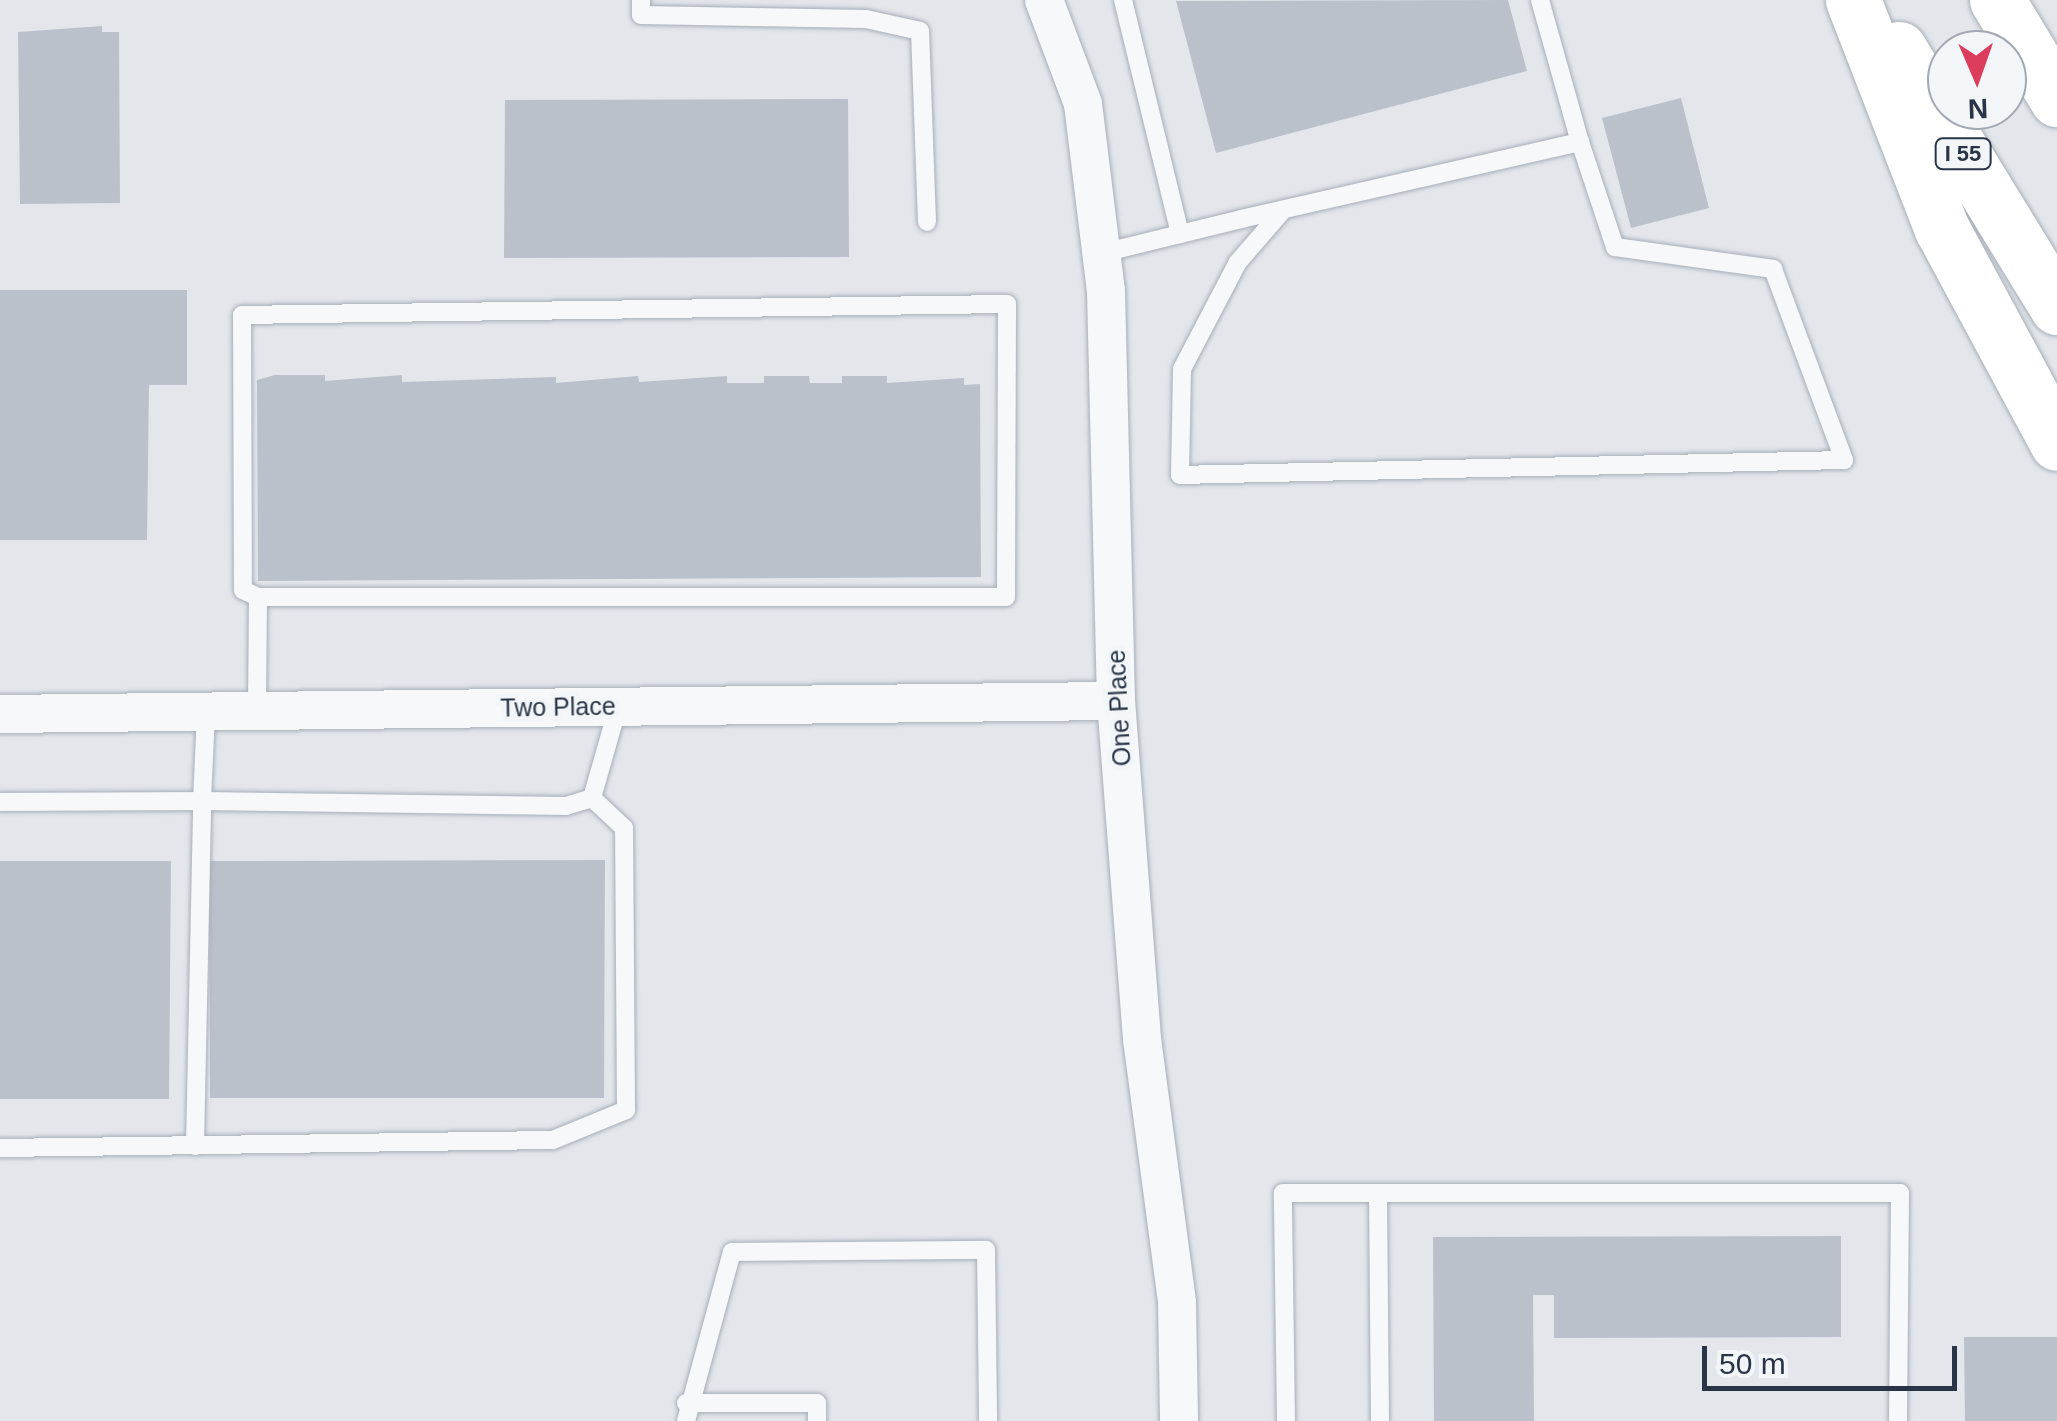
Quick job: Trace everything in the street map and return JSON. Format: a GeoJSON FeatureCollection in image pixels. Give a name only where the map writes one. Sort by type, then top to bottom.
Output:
{"type":"FeatureCollection","features":[{"type":"Feature","properties":{"kind":"highway"},"geometry":{"type":"LineString","coordinates":[[1853,0],[1942,229],[2057,443]]}},
{"type":"Feature","properties":{"kind":"highway","name":"I 55"},"geometry":{"type":"LineString","coordinates":[[1869,0],[2057,308]]}},
{"type":"Feature","properties":{"kind":"highway"},"geometry":{"type":"LineString","coordinates":[[1998,0],[2057,99]]}},
{"type":"Feature","properties":{"kind":"street","name":"One Place"},"geometry":{"type":"LineString","coordinates":[[1044,0],[1083,104],[1102,252],[1116,702],[1142,1038],[1177,1303],[1179,1421]]}},
{"type":"Feature","properties":{"kind":"street","name":"Two Place"},"geometry":{"type":"LineString","coordinates":[[0,714],[1116,702]]}},
{"type":"Feature","properties":{"kind":"lane"},"geometry":{"type":"LineString","coordinates":[[641,0],[641,15],[866,20],[920,30],[927,222]]}},
{"type":"Feature","properties":{"kind":"lane"},"geometry":{"type":"LineString","coordinates":[[1123,0],[1180,234]]}},
{"type":"Feature","properties":{"kind":"lane"},"geometry":{"type":"LineString","coordinates":[[1283,210],[1238,262],[1182,369],[1180,475],[1844,460],[1772,270],[1615,246],[1580,142],[1540,0]]}},
{"type":"Feature","properties":{"kind":"lane"},"geometry":{"type":"LineString","coordinates":[[1102,252],[1580,142]]}},
{"type":"Feature","properties":{"kind":"lane"},"geometry":{"type":"LineString","coordinates":[[1007,304],[1006,597],[258,597],[243,590],[242,315],[1007,304]]}},
{"type":"Feature","properties":{"kind":"lane"},"geometry":{"type":"LineString","coordinates":[[257,710],[258,597]]}},
{"type":"Feature","properties":{"kind":"lane"},"geometry":{"type":"LineString","coordinates":[[592,798],[618,707]]}},
{"type":"Feature","properties":{"kind":"lane"},"geometry":{"type":"LineString","coordinates":[[196,1146],[206,712]]}},
{"type":"Feature","properties":{"kind":"lane"},"geometry":{"type":"LineString","coordinates":[[0,802],[566,806],[592,798]]}},
{"type":"Feature","properties":{"kind":"lane"},"geometry":{"type":"LineString","coordinates":[[0,1148],[553,1140],[626,1110],[624,828],[592,798]]}},
{"type":"Feature","properties":{"kind":"lane"},"geometry":{"type":"LineString","coordinates":[[1286,1421],[1282,1193],[1900,1193],[1898,1421]]}},
{"type":"Feature","properties":{"kind":"lane"},"geometry":{"type":"LineString","coordinates":[[1378,1194],[1380,1421]]}},
{"type":"Feature","properties":{"kind":"lane"},"geometry":{"type":"LineString","coordinates":[[817,1412],[686,1412],[732,1252],[986,1250],[988,1421]]}},
{"type":"Feature","properties":{"kind":"building"},"geometry":{"type":"Polygon","coordinates":[[[1508,0],[1527,71],[1216,153],[1176,1],[1508,0]]]}},
{"type":"Feature","properties":{"kind":"building"},"geometry":{"type":"Polygon","coordinates":[[[102,26],[102,32],[119,32],[120,203],[20,204],[18,32],[102,26]]]}},
{"type":"Feature","properties":{"kind":"building"},"geometry":{"type":"Polygon","coordinates":[[[1681,98],[1709,208],[1631,228],[1602,118],[1681,98]]]}},
{"type":"Feature","properties":{"kind":"building"},"geometry":{"type":"Polygon","coordinates":[[[848,99],[849,257],[504,258],[505,100],[848,99]]]}},
{"type":"Feature","properties":{"kind":"building"},"geometry":{"type":"Polygon","coordinates":[[[0,290],[187,290],[187,385],[149,385],[147,540],[0,540],[0,290]]]}},
{"type":"Feature","properties":{"kind":"building"},"geometry":{"type":"Polygon","coordinates":[[[275,375],[325,375],[325,381],[402,375],[402,382],[556,377],[556,383],[638,376],[639,382],[727,376],[727,383],[764,383],[764,376],[809,376],[810,383],[842,383],[842,376],[887,376],[887,383],[964,378],[964,385],[980,384],[981,577],[258,581],[257,380],[275,375]]]}},
{"type":"Feature","properties":{"kind":"building"},"geometry":{"type":"Polygon","coordinates":[[[605,860],[604,1098],[210,1098],[209,861],[605,860]]]}},
{"type":"Feature","properties":{"kind":"building"},"geometry":{"type":"Polygon","coordinates":[[[0,861],[171,861],[169,1099],[0,1099],[0,861]]]}},
{"type":"Feature","properties":{"kind":"building"},"geometry":{"type":"Polygon","coordinates":[[[1841,1236],[1841,1337],[1554,1338],[1554,1295],[1533,1295],[1534,1421],[1434,1421],[1433,1237],[1841,1236]]]}},
{"type":"Feature","properties":{"kind":"building"},"geometry":{"type":"Polygon","coordinates":[[[1964,1337],[2057,1337],[2057,1421],[1965,1421],[1964,1337]]]}}]}
